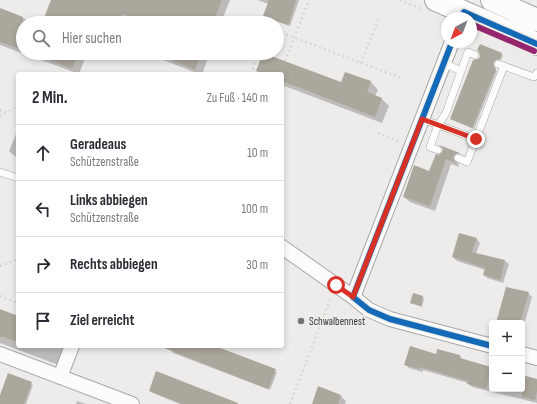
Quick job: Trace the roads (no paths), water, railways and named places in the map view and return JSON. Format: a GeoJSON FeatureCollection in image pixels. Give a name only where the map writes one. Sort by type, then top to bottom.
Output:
{"type":"FeatureCollection","features":[{"type":"Feature","properties":{"kind":"main road"},"geometry":{"type":"LineString","coordinates":[[436,0],[465,10],[537,44]]}},
{"type":"Feature","properties":{"kind":"main road"},"geometry":{"type":"LineString","coordinates":[[492,0],[537,20]]}},
{"type":"Feature","properties":{"kind":"street"},"geometry":{"type":"LineString","coordinates":[[353,297],[450,48]]}},
{"type":"Feature","properties":{"kind":"street"},"geometry":{"type":"LineString","coordinates":[[284,248],[369,310],[390,319],[489,345]]}},
{"type":"Feature","properties":{"kind":"street"},"geometry":{"type":"LineString","coordinates":[[60,377],[71,348]]}},
{"type":"Feature","properties":{"kind":"street"},"geometry":{"type":"LineString","coordinates":[[0,354],[132,404]]}},
{"type":"Feature","properties":{"kind":"street"},"geometry":{"type":"LineString","coordinates":[[525,355],[537,358]]}},
{"type":"Feature","properties":{"kind":"lane"},"geometry":{"type":"LineString","coordinates":[[438,150],[430,147],[438,125],[446,113],[468,52],[475,55]]}},
{"type":"Feature","properties":{"kind":"lane"},"geometry":{"type":"LineString","coordinates":[[444,63],[461,71]]}},
{"type":"Feature","properties":{"kind":"lane"},"geometry":{"type":"LineString","coordinates":[[458,158],[467,162],[501,65],[534,76],[537,74]]}},
{"type":"Feature","properties":{"kind":"lane"},"geometry":{"type":"LineString","coordinates":[[422,119],[476,139]]}},
{"type":"Feature","properties":{"kind":"lane"},"geometry":{"type":"LineString","coordinates":[[0,172],[16,177]]}},
{"type":"Feature","properties":{"kind":"place","name":"Schwalbennest"},"geometry":{"type":"Point","coordinates":[301,321]}}]}
